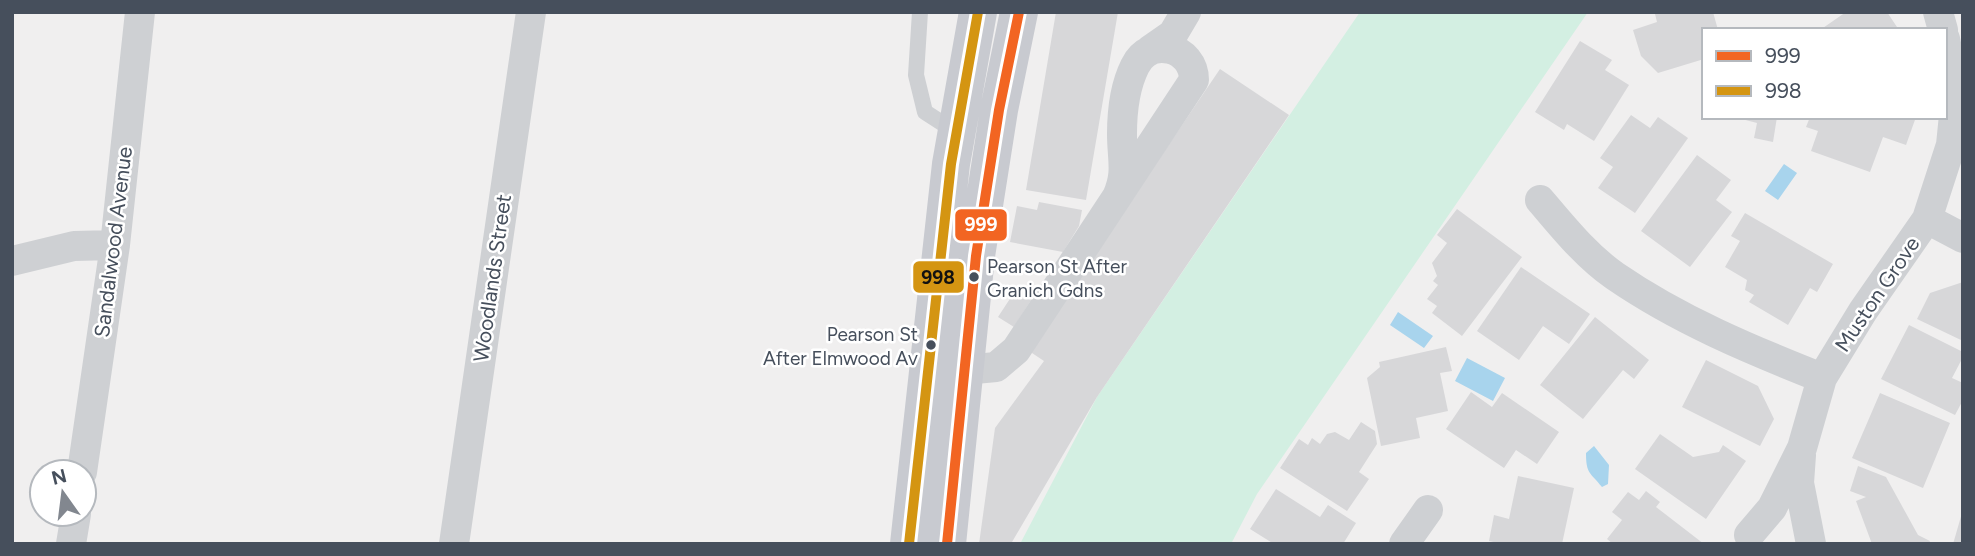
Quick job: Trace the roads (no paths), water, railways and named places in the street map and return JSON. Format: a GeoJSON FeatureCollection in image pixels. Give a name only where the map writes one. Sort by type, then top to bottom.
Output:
{"type":"FeatureCollection","features":[{"type":"Feature","properties":{"kind":"main road"},"geometry":{"type":"LineString","coordinates":[[909,544],[950,178],[978,12]]}},
{"type":"Feature","properties":{"kind":"main road"},"geometry":{"type":"LineString","coordinates":[[947,544],[976,256],[999,110],[1019,12]]}},
{"type":"Feature","properties":{"kind":"street","name":"Sandalwood Avenue"},"geometry":{"type":"LineString","coordinates":[[84,458],[115,245],[140,12]]}},
{"type":"Feature","properties":{"kind":"street","name":"Woodlands Street"},"geometry":{"type":"LineString","coordinates":[[454,544],[531,12]]}},
{"type":"Feature","properties":{"kind":"street"},"geometry":{"type":"LineString","coordinates":[[964,370],[996,367],[1016,350],[1117,197],[1166,122],[1194,80],[1192,65],[1174,38],[1136,64],[1123,117],[1125,175],[1117,197]]}},
{"type":"Feature","properties":{"kind":"street","name":"Muston Grove"},"geometry":{"type":"LineString","coordinates":[[1746,539],[1772,508],[1802,448],[1822,378],[1863,310],[1927,219],[1951,145],[1953,79],[1947,49]]}},
{"type":"Feature","properties":{"kind":"street"},"geometry":{"type":"LineString","coordinates":[[1123,117],[1126,127],[1136,135],[1149,134],[1166,122]]}},
{"type":"Feature","properties":{"kind":"street"},"geometry":{"type":"LineString","coordinates":[[1540,200],[1584,250],[1614,275],[1685,318],[1822,378]]}},
{"type":"Feature","properties":{"kind":"street"},"geometry":{"type":"LineString","coordinates":[[1927,219],[1963,238]]}},
{"type":"Feature","properties":{"kind":"street"},"geometry":{"type":"LineString","coordinates":[[12,261],[74,246],[102,243],[115,245]]}},
{"type":"Feature","properties":{"kind":"street"},"geometry":{"type":"LineString","coordinates":[[1802,448],[1799,483],[1810,544]]}},
{"type":"Feature","properties":{"kind":"street"},"geometry":{"type":"LineString","coordinates":[[1404,544],[1428,510]]}},
{"type":"Feature","properties":{"kind":"street"},"geometry":{"type":"LineString","coordinates":[[1746,539],[1759,527],[1782,524],[1804,535],[1810,544]]}},
{"type":"Feature","properties":{"kind":"lane"},"geometry":{"type":"LineString","coordinates":[[920,12],[916,75],[925,112],[957,132]]}},
{"type":"Feature","properties":{"kind":"water"},"geometry":{"type":"Polygon","coordinates":[[[1784,164],[1797,173],[1778,200],[1765,191],[1784,164]]]}},
{"type":"Feature","properties":{"kind":"water"},"geometry":{"type":"Polygon","coordinates":[[[1398,312],[1433,336],[1424,348],[1390,325],[1398,312]]]}},
{"type":"Feature","properties":{"kind":"water"},"geometry":{"type":"Polygon","coordinates":[[[1467,358],[1505,378],[1493,401],[1455,381],[1467,358]]]}},
{"type":"Feature","properties":{"kind":"water"},"geometry":{"type":"Polygon","coordinates":[[[1594,446],[1609,465],[1608,484],[1602,487],[1587,465],[1586,453],[1594,446]]]}},
{"type":"Feature","properties":{"kind":"place","name":"Pearson St After Granich Gdns"},"geometry":{"type":"Point","coordinates":[974,277]}},
{"type":"Feature","properties":{"kind":"place","name":"Pearson St After Elmwood Av"},"geometry":{"type":"Point","coordinates":[931,345]}}]}
